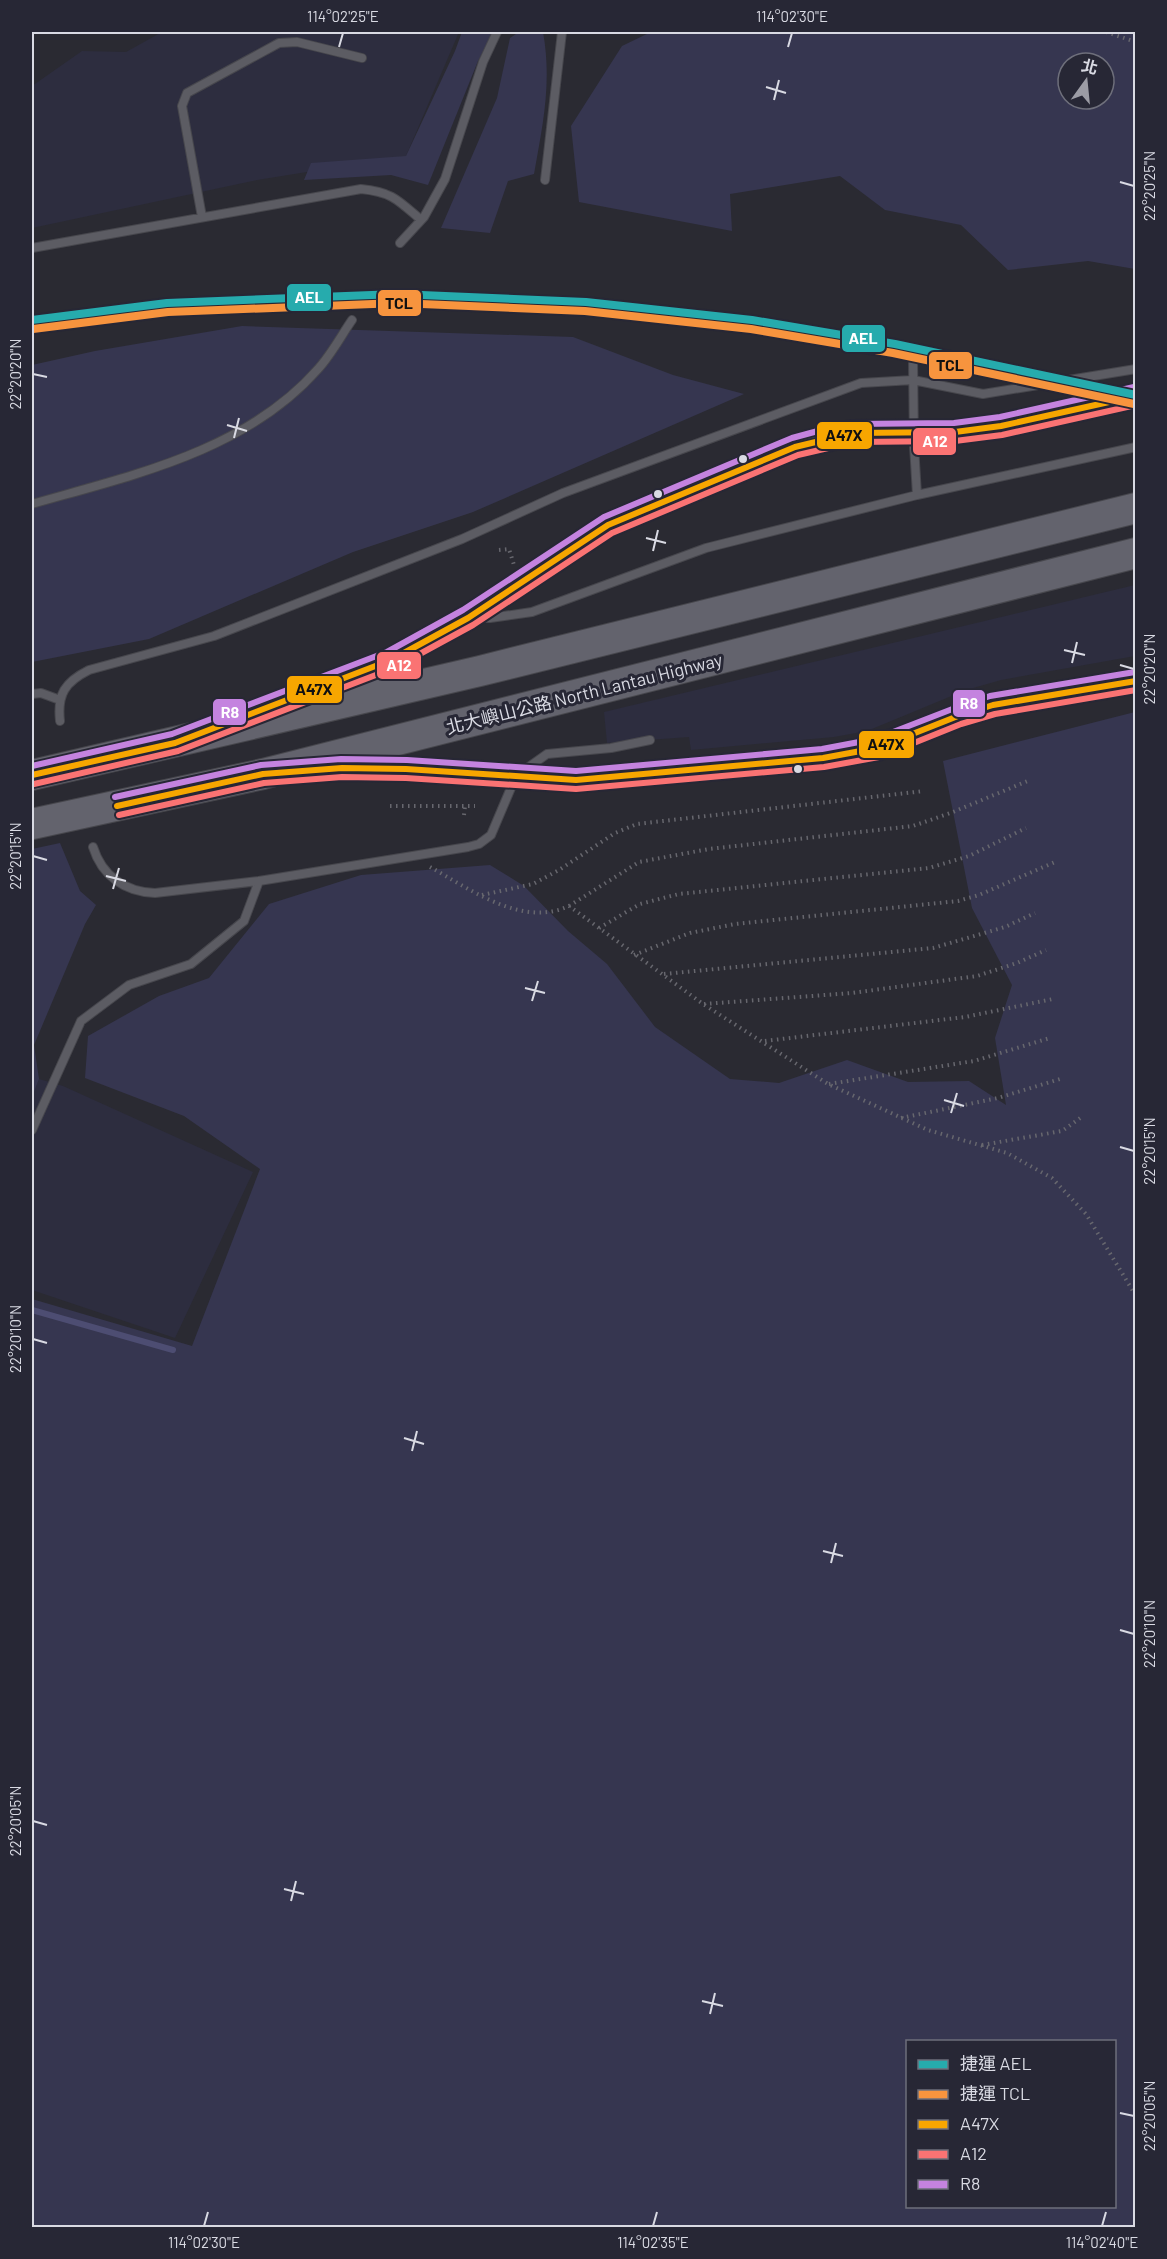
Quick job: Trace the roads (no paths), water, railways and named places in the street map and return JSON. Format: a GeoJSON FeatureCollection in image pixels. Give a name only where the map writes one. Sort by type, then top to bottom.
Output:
{"type":"FeatureCollection","features":[{"type":"Feature","properties":{"kind":"highway"},"geometry":{"type":"LineString","coordinates":[[32,775],[480,671],[1136,508]]}},
{"type":"Feature","properties":{"kind":"highway","name":"北大嶼山公路 North Lantau Highway"},"geometry":{"type":"LineString","coordinates":[[32,824],[263,774],[1136,553]]}},
{"type":"Feature","properties":{"kind":"lane"},"geometry":{"type":"LineString","coordinates":[[400,243],[421,220],[445,179],[483,62],[497,32]]}},
{"type":"Feature","properties":{"kind":"lane"},"geometry":{"type":"LineString","coordinates":[[545,180],[562,32]]}},
{"type":"Feature","properties":{"kind":"lane"},"geometry":{"type":"LineString","coordinates":[[202,217],[182,106],[187,93],[279,43],[297,42],[362,58]]}},
{"type":"Feature","properties":{"kind":"lane"},"geometry":{"type":"LineString","coordinates":[[32,248],[361,189],[383,191],[421,220]]}},
{"type":"Feature","properties":{"kind":"lane"},"geometry":{"type":"LineString","coordinates":[[32,504],[142,472],[238,434],[287,400],[320,368],[352,320]]}},
{"type":"Feature","properties":{"kind":"lane"},"geometry":{"type":"LineString","coordinates":[[913,357],[917,495]]}},
{"type":"Feature","properties":{"kind":"lane"},"geometry":{"type":"LineString","coordinates":[[60,721],[60,700],[65,688],[74,678],[96,667],[214,636],[462,538],[563,493],[861,383],[913,380],[983,394],[1136,369]]}},
{"type":"Feature","properties":{"kind":"lane"},"geometry":{"type":"LineString","coordinates":[[175,743],[391,660],[468,618],[608,525],[651,505],[795,447],[853,433],[953,432],[1001,427],[1049,418],[1136,396]]}},
{"type":"Feature","properties":{"kind":"lane"},"geometry":{"type":"LineString","coordinates":[[468,618],[490,618],[532,612],[706,548],[917,495],[1136,447]]}},
{"type":"Feature","properties":{"kind":"lane"},"geometry":{"type":"LineString","coordinates":[[263,774],[342,768],[406,769],[587,780],[851,754],[877,748],[958,716],[993,705],[1136,681]]}},
{"type":"Feature","properties":{"kind":"lane"},"geometry":{"type":"LineString","coordinates":[[32,694],[41,693],[60,700]]}},
{"type":"Feature","properties":{"kind":"lane"},"geometry":{"type":"LineString","coordinates":[[93,847],[97,860],[114,880],[142,892],[259,881],[468,847],[486,841],[496,828],[516,776],[547,754],[610,748],[650,740]]}},
{"type":"Feature","properties":{"kind":"lane"},"geometry":{"type":"LineString","coordinates":[[32,1130],[81,1021],[129,985],[191,964],[244,921],[259,881]]}},
{"type":"Feature","properties":{"kind":"waterway"},"geometry":{"type":"LineString","coordinates":[[32,1310],[173,1350]]}},
{"type":"Feature","properties":{"kind":"metro line","name":"AEL"},"geometry":{"type":"LineString","coordinates":[[32,320],[167,303],[398,294],[586,302],[752,320],[895,344],[1136,395]]}},
{"type":"Feature","properties":{"kind":"metro line","name":"TCL"},"geometry":{"type":"LineString","coordinates":[[33,329],[168,312],[398,303],[585,311],[751,329],[893,353],[1134,404]]}}]}
